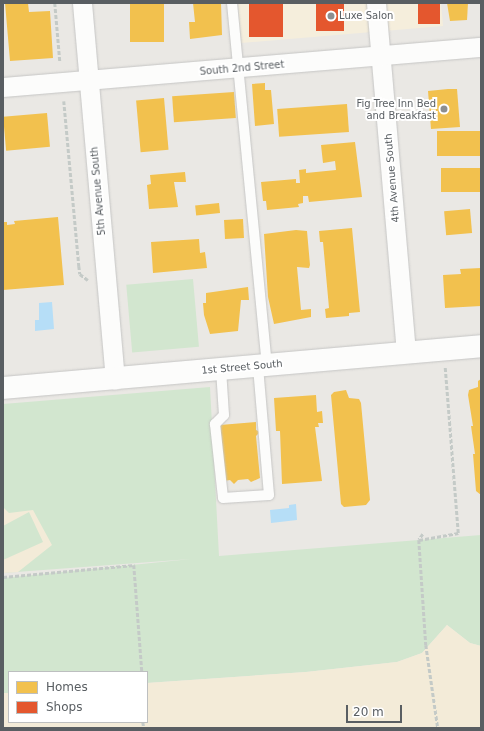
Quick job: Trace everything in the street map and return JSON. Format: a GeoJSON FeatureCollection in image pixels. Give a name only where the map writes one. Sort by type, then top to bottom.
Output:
{"type":"FeatureCollection","features":[{"type":"Feature","properties":{"kind":"street","name":"5th Avenue South"},"geometry":{"type":"LineString","coordinates":[[82,3],[115,380]]}},
{"type":"Feature","properties":{"kind":"street","name":"4th Avenue South"},"geometry":{"type":"LineString","coordinates":[[376,3],[406,353]]}},
{"type":"Feature","properties":{"kind":"street","name":"South 2nd Street"},"geometry":{"type":"LineString","coordinates":[[3,87],[88,82],[481,47]]}},
{"type":"Feature","properties":{"kind":"street","name":"1st Street South"},"geometry":{"type":"LineString","coordinates":[[3,388],[115,380],[262,365],[481,346]]}},
{"type":"Feature","properties":{"kind":"lane"},"geometry":{"type":"LineString","coordinates":[[221,369],[224,415],[215,424],[223,498],[269,495],[262,365],[232,3]]}},
{"type":"Feature","properties":{"kind":"path"},"geometry":{"type":"LineString","coordinates":[[55,3],[60,61]]}},
{"type":"Feature","properties":{"kind":"path"},"geometry":{"type":"LineString","coordinates":[[64,98],[80,274],[92,285]]}},
{"type":"Feature","properties":{"kind":"path"},"geometry":{"type":"LineString","coordinates":[[419,540],[458,533],[445,378],[445,367],[449,360]]}},
{"type":"Feature","properties":{"kind":"path"},"geometry":{"type":"LineString","coordinates":[[423,534],[419,540],[426,645],[438,728]]}},
{"type":"Feature","properties":{"kind":"path"},"geometry":{"type":"LineString","coordinates":[[3,577],[134,565],[142,671]]}},
{"type":"Feature","properties":{"kind":"shaded area"},"geometry":{"type":"Polygon","coordinates":[[[238,3],[441,3],[443,26],[241,43],[238,3]]]}},
{"type":"Feature","properties":{"kind":"green space"},"geometry":{"type":"Polygon","coordinates":[[[193,279],[199,347],[132,353],[126,285],[193,279]]]}},
{"type":"Feature","properties":{"kind":"green space"},"geometry":{"type":"Polygon","coordinates":[[[210,387],[219,556],[481,535],[481,646],[470,643],[447,625],[422,653],[397,662],[306,672],[148,683],[148,671],[8,671],[8,693],[3,693],[3,578],[191,559],[3,573],[3,404],[210,387]]]}},
{"type":"Feature","properties":{"kind":"sand"},"geometry":{"type":"Polygon","coordinates":[[[3,507],[9,513],[33,510],[52,545],[18,572],[3,573],[3,560],[43,542],[29,512],[3,526],[3,507]]]}},
{"type":"Feature","properties":{"kind":"sand"},"geometry":{"type":"Polygon","coordinates":[[[447,625],[470,643],[481,646],[481,728],[3,728],[3,693],[8,693],[8,723],[148,723],[148,683],[306,672],[397,662],[422,653],[447,625]]]}},
{"type":"Feature","properties":{"kind":"water"},"geometry":{"type":"Polygon","coordinates":[[[52,302],[54,329],[35,331],[35,320],[39,320],[39,303],[52,302]]]}},
{"type":"Feature","properties":{"kind":"water"},"geometry":{"type":"Polygon","coordinates":[[[296,504],[297,520],[271,523],[270,510],[289,508],[289,505],[296,504]]]}},
{"type":"Feature","properties":{"kind":"building: Homes"},"geometry":{"type":"Polygon","coordinates":[[[5,3],[28,3],[29,12],[50,11],[53,58],[10,61],[5,3]]]}},
{"type":"Feature","properties":{"kind":"building: Homes"},"geometry":{"type":"Polygon","coordinates":[[[130,3],[164,3],[164,42],[130,42],[130,3]]]}},
{"type":"Feature","properties":{"kind":"building: Homes"},"geometry":{"type":"Polygon","coordinates":[[[193,3],[221,3],[222,35],[190,39],[189,22],[195,22],[193,3]]]}},
{"type":"Feature","properties":{"kind":"building: Homes"},"geometry":{"type":"Polygon","coordinates":[[[447,3],[468,3],[467,20],[450,21],[447,3]]]}},
{"type":"Feature","properties":{"kind":"building: Homes"},"geometry":{"type":"Polygon","coordinates":[[[265,83],[265,90],[271,90],[274,124],[255,126],[252,84],[265,83]]]}},
{"type":"Feature","properties":{"kind":"building: Homes","name":"Fig Tree Inn Bed and Breakfast"},"geometry":{"type":"Polygon","coordinates":[[[457,89],[460,127],[431,129],[428,91],[457,89]]]}},
{"type":"Feature","properties":{"kind":"building: Homes"},"geometry":{"type":"Polygon","coordinates":[[[234,92],[236,118],[174,122],[172,96],[234,92]]]}},
{"type":"Feature","properties":{"kind":"building: Homes"},"geometry":{"type":"Polygon","coordinates":[[[164,98],[169,150],[141,152],[136,100],[164,98]]]}},
{"type":"Feature","properties":{"kind":"building: Homes"},"geometry":{"type":"Polygon","coordinates":[[[347,104],[349,132],[279,137],[277,109],[347,104]]]}},
{"type":"Feature","properties":{"kind":"building: Homes"},"geometry":{"type":"Polygon","coordinates":[[[47,113],[50,147],[6,151],[3,117],[47,113]]]}},
{"type":"Feature","properties":{"kind":"building: Homes"},"geometry":{"type":"Polygon","coordinates":[[[437,131],[481,131],[481,156],[437,156],[437,131]]]}},
{"type":"Feature","properties":{"kind":"building: Homes"},"geometry":{"type":"Polygon","coordinates":[[[355,142],[362,197],[309,202],[308,196],[303,196],[303,203],[298,204],[299,207],[267,210],[266,201],[263,201],[261,182],[296,179],[296,183],[300,183],[299,170],[306,169],[306,173],[336,170],[335,161],[323,163],[321,145],[355,142]]]}},
{"type":"Feature","properties":{"kind":"building: Homes"},"geometry":{"type":"Polygon","coordinates":[[[441,168],[481,168],[481,192],[441,192],[441,168]]]}},
{"type":"Feature","properties":{"kind":"building: Homes"},"geometry":{"type":"Polygon","coordinates":[[[185,172],[186,182],[174,182],[178,207],[149,209],[147,185],[151,184],[150,175],[185,172]]]}},
{"type":"Feature","properties":{"kind":"building: Homes"},"geometry":{"type":"Polygon","coordinates":[[[219,203],[220,213],[196,215],[195,206],[219,203]]]}},
{"type":"Feature","properties":{"kind":"building: Homes"},"geometry":{"type":"Polygon","coordinates":[[[470,209],[472,233],[446,235],[444,211],[470,209]]]}},
{"type":"Feature","properties":{"kind":"building: Homes"},"geometry":{"type":"Polygon","coordinates":[[[58,217],[64,285],[3,290],[3,222],[7,222],[7,225],[15,224],[14,221],[58,217]]]}},
{"type":"Feature","properties":{"kind":"building: Homes"},"geometry":{"type":"Polygon","coordinates":[[[243,219],[244,238],[225,239],[224,220],[243,219]]]}},
{"type":"Feature","properties":{"kind":"building: Homes"},"geometry":{"type":"Polygon","coordinates":[[[352,228],[360,312],[349,313],[349,316],[326,318],[325,309],[329,308],[323,242],[320,242],[319,231],[352,228]]]}},
{"type":"Feature","properties":{"kind":"building: Homes"},"geometry":{"type":"Polygon","coordinates":[[[296,230],[307,231],[310,265],[309,268],[297,267],[301,310],[311,309],[311,317],[274,324],[268,297],[264,234],[296,230]]]}},
{"type":"Feature","properties":{"kind":"building: Homes"},"geometry":{"type":"Polygon","coordinates":[[[199,239],[200,253],[205,252],[207,268],[153,273],[151,242],[199,239]]]}},
{"type":"Feature","properties":{"kind":"building: Homes"},"geometry":{"type":"Polygon","coordinates":[[[481,268],[481,306],[445,308],[443,275],[461,274],[460,269],[481,268]]]}},
{"type":"Feature","properties":{"kind":"building: Homes"},"geometry":{"type":"Polygon","coordinates":[[[248,287],[249,300],[241,300],[238,331],[210,334],[204,315],[203,303],[206,303],[206,293],[248,287]]]}},
{"type":"Feature","properties":{"kind":"building: Homes"},"geometry":{"type":"Polygon","coordinates":[[[481,379],[481,495],[476,491],[473,454],[475,454],[471,426],[473,426],[468,395],[469,390],[478,387],[478,381],[481,379]]]}},
{"type":"Feature","properties":{"kind":"building: Homes"},"geometry":{"type":"Polygon","coordinates":[[[346,390],[349,398],[359,399],[361,403],[370,500],[366,505],[344,507],[341,504],[331,395],[334,392],[346,390]]]}},
{"type":"Feature","properties":{"kind":"building: Homes"},"geometry":{"type":"Polygon","coordinates":[[[316,395],[317,412],[322,411],[323,423],[318,423],[319,427],[315,427],[322,481],[282,484],[280,431],[276,431],[274,398],[316,395]]]}},
{"type":"Feature","properties":{"kind":"building: Homes"},"geometry":{"type":"Polygon","coordinates":[[[256,422],[256,430],[260,432],[256,436],[260,478],[251,482],[248,479],[238,480],[234,484],[230,480],[224,481],[220,425],[256,422]]]}},
{"type":"Feature","properties":{"kind":"building: Shops"},"geometry":{"type":"Polygon","coordinates":[[[249,3],[283,3],[283,37],[249,37],[249,3]]]}},
{"type":"Feature","properties":{"kind":"building: Shops","name":"Luxe Salon"},"geometry":{"type":"Polygon","coordinates":[[[316,3],[344,3],[344,31],[316,31],[316,3]]]}},
{"type":"Feature","properties":{"kind":"building: Shops"},"geometry":{"type":"Polygon","coordinates":[[[418,3],[440,3],[440,24],[418,24],[418,3]]]}},
{"type":"Feature","properties":{"kind":"place","name":"Luxe Salon"},"geometry":{"type":"Point","coordinates":[331,16]}},
{"type":"Feature","properties":{"kind":"place","name":"Fig Tree Inn Bed and Breakfast"},"geometry":{"type":"Point","coordinates":[444,109]}}]}
